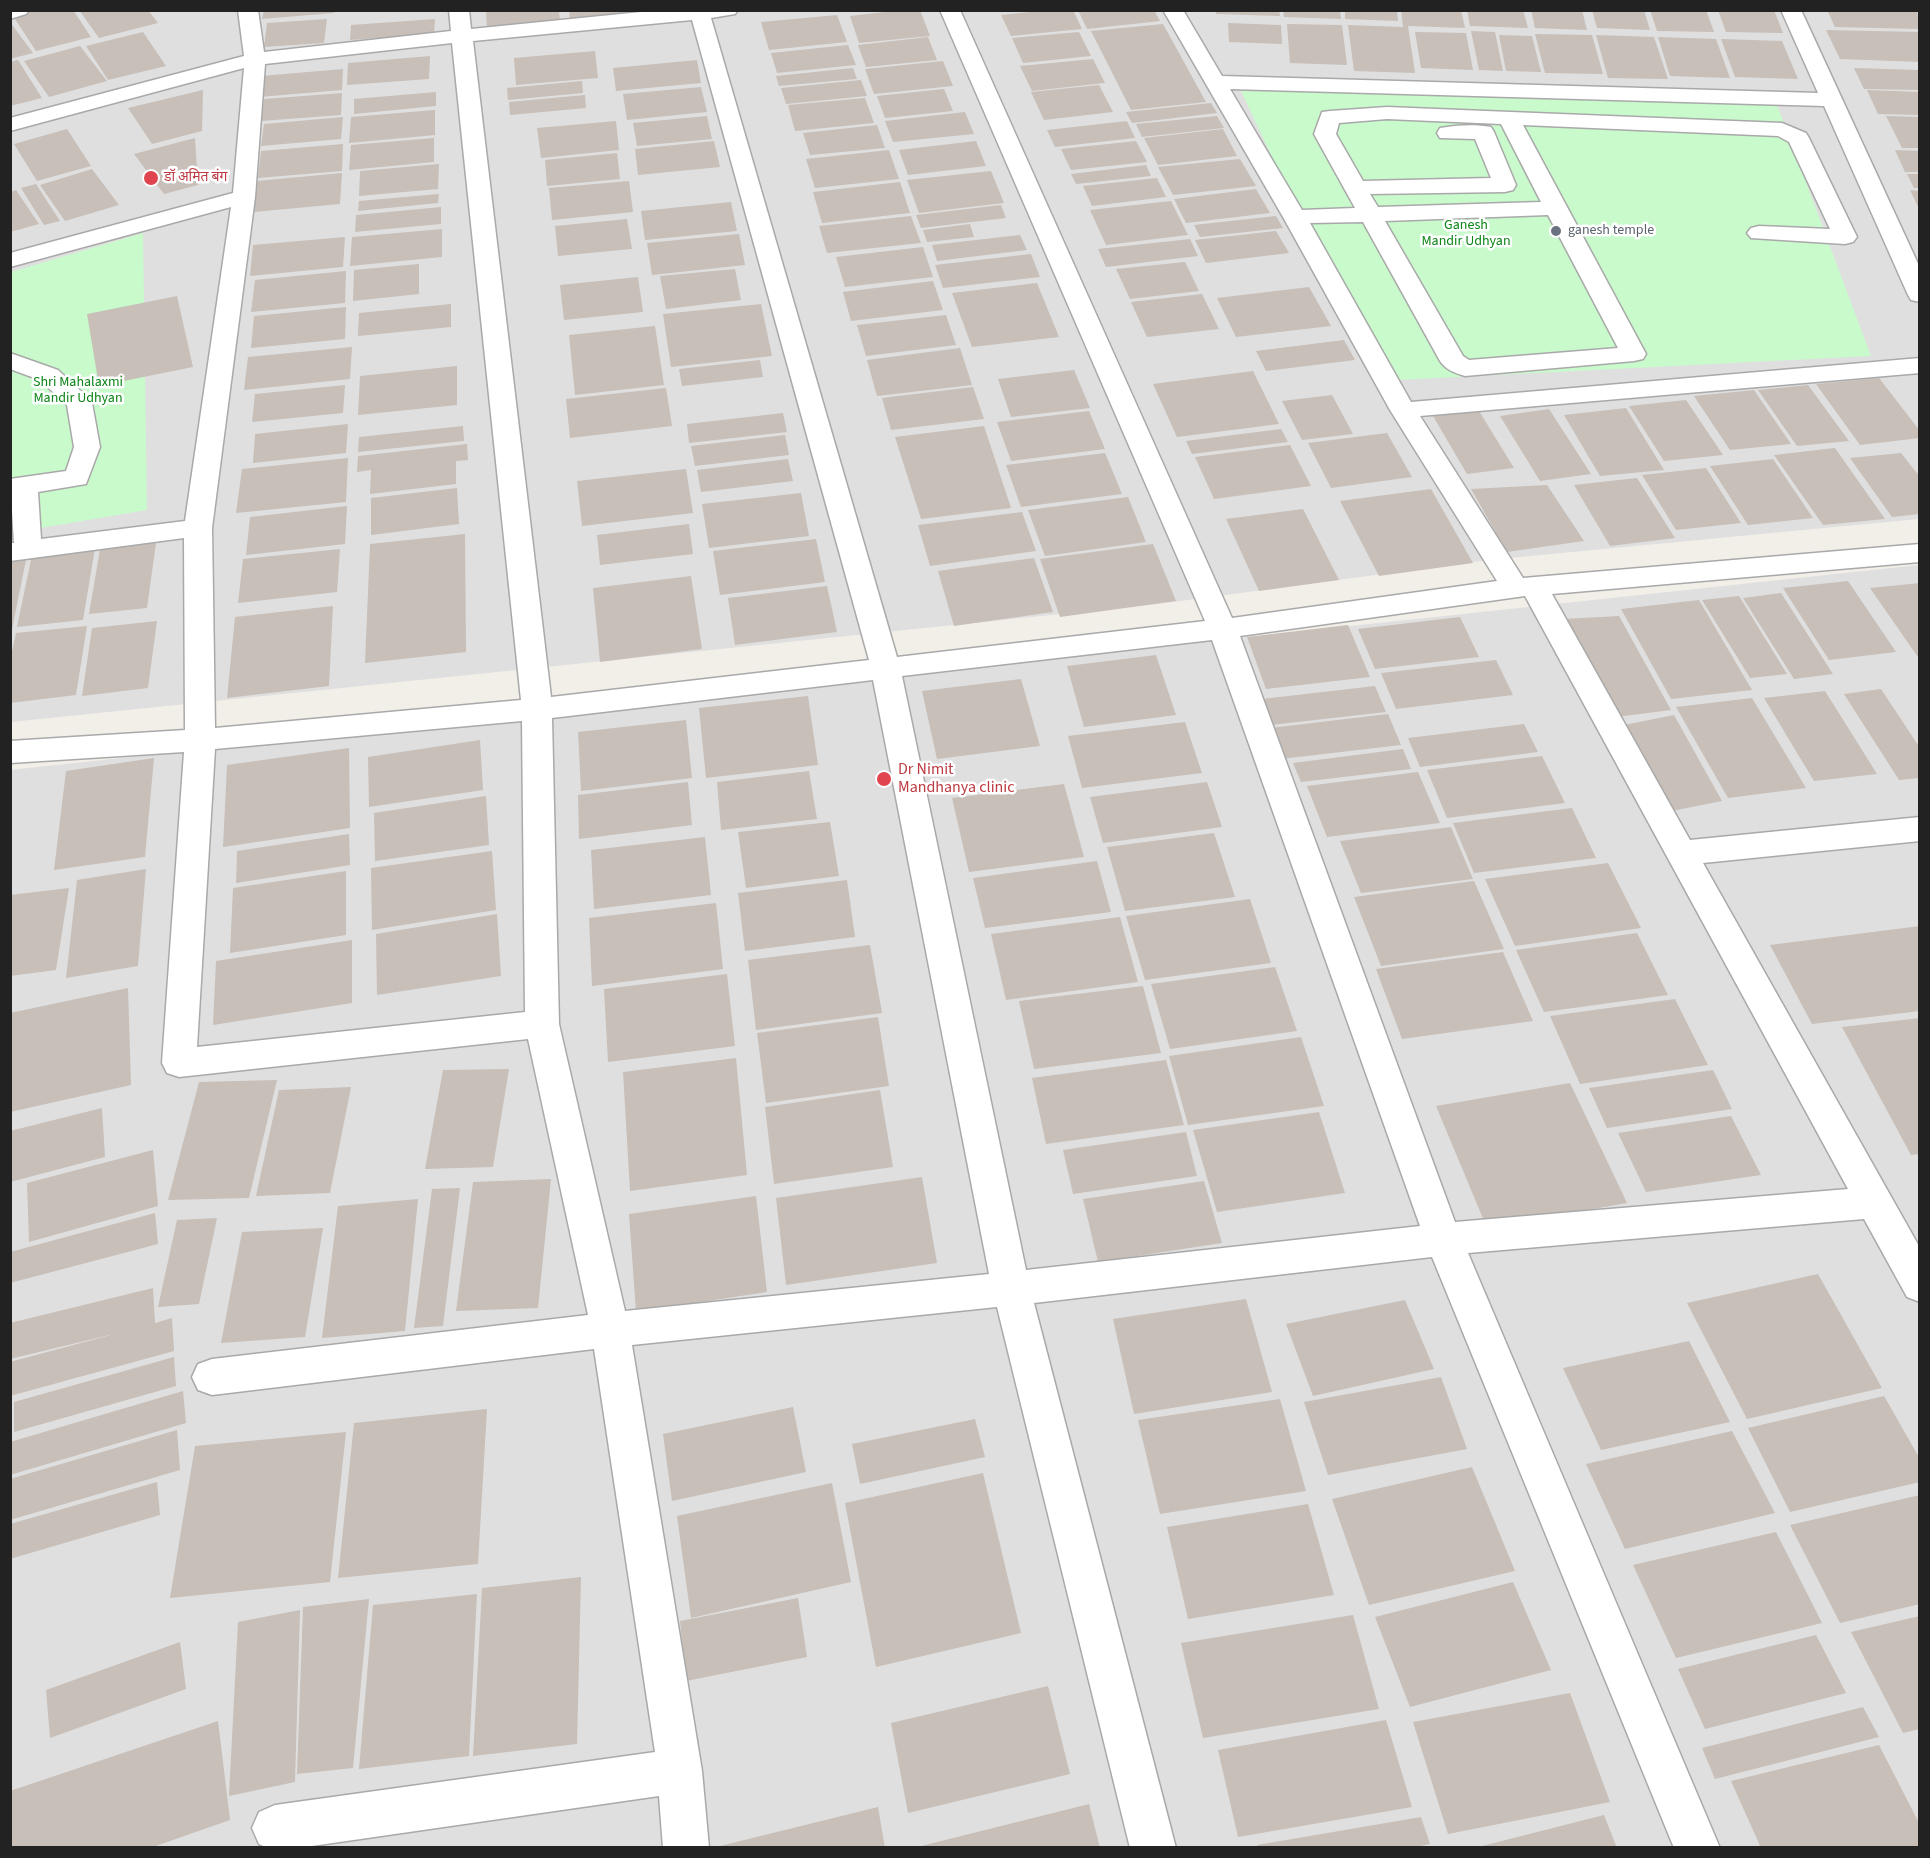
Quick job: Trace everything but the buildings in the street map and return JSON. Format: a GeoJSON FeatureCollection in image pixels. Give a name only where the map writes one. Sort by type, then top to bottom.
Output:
{"type":"FeatureCollection","features":[{"type":"Feature","properties":{"kind":"street"},"geometry":{"type":"LineString","coordinates":[[10,13],[19,10]]}},
{"type":"Feature","properties":{"kind":"street"},"geometry":{"type":"LineString","coordinates":[[248,10],[255,59],[244,196],[198,528],[200,740],[179,1063],[542,1024]]}},
{"type":"Feature","properties":{"kind":"street"},"geometry":{"type":"LineString","coordinates":[[10,124],[255,59],[460,23],[728,10]]}},
{"type":"Feature","properties":{"kind":"street"},"geometry":{"type":"LineString","coordinates":[[950,10],[1223,629],[1443,1239],[1697,1848]]}},
{"type":"Feature","properties":{"kind":"street"},"geometry":{"type":"LineString","coordinates":[[1173,10],[1295,217],[1403,410],[1525,587],[1680,853],[1920,1285]]}},
{"type":"Feature","properties":{"kind":"street"},"geometry":{"type":"LineString","coordinates":[[1791,10],[1920,295]]}},
{"type":"Feature","properties":{"kind":"street"},"geometry":{"type":"LineString","coordinates":[[700,12],[886,669],[1011,1289],[1153,1848]]}},
{"type":"Feature","properties":{"kind":"street"},"geometry":{"type":"LineString","coordinates":[[460,23],[537,709],[542,1024],[610,1330],[680,1771],[686,1848]]}},
{"type":"Feature","properties":{"kind":"street"},"geometry":{"type":"LineString","coordinates":[[1215,82],[1832,100]]}},
{"type":"Feature","properties":{"kind":"street"},"geometry":{"type":"LineString","coordinates":[[1508,118],[1634,354],[1465,368],[1453,361],[1325,134],[1329,117],[1387,113],[1508,118],[1782,130],[1798,138],[1845,237],[1759,233]]}},
{"type":"Feature","properties":{"kind":"street"},"geometry":{"type":"LineString","coordinates":[[1325,134],[1483,132],[1505,185],[1356,188]]}},
{"type":"Feature","properties":{"kind":"street"},"geometry":{"type":"LineString","coordinates":[[10,260],[244,196]]}},
{"type":"Feature","properties":{"kind":"street"},"geometry":{"type":"LineString","coordinates":[[1295,217],[1555,208]]}},
{"type":"Feature","properties":{"kind":"street"},"geometry":{"type":"LineString","coordinates":[[10,360],[49,375],[79,403],[87,447],[77,478],[17,486],[19,551],[198,528]]}},
{"type":"Feature","properties":{"kind":"street"},"geometry":{"type":"LineString","coordinates":[[1403,410],[1920,365]]}},
{"type":"Feature","properties":{"kind":"street"},"geometry":{"type":"LineString","coordinates":[[10,752],[200,740],[537,709],[1223,629],[1525,587],[1920,553]]}},
{"type":"Feature","properties":{"kind":"street"},"geometry":{"type":"LineString","coordinates":[[1680,853],[1920,829]]}},
{"type":"Feature","properties":{"kind":"street"},"geometry":{"type":"LineString","coordinates":[[212,1377],[610,1330],[1011,1289],[1443,1239],[1873,1203]]}},
{"type":"Feature","properties":{"kind":"street"},"geometry":{"type":"LineString","coordinates":[[275,1828],[680,1771]]}},
{"type":"Feature","properties":{"kind":"shaded area"},"geometry":{"type":"Polygon","coordinates":[[[11,11],[1919,11],[1919,519],[1488,560],[1158,604],[11,722],[11,11]]]}},
{"type":"Feature","properties":{"kind":"shaded area"},"geometry":{"type":"Polygon","coordinates":[[[1919,565],[1919,1847],[11,1847],[10,770],[1919,565]]]}},
{"type":"Feature","properties":{"kind":"green space","name":"Ganesh Mandir Udhyan"},"geometry":{"type":"Polygon","coordinates":[[[1241,91],[1773,94],[1871,356],[1377,381],[1241,91]]]}},
{"type":"Feature","properties":{"kind":"green space","name":"Shri Mahalaxmi Mandir Udhyan"},"geometry":{"type":"Polygon","coordinates":[[[143,233],[147,510],[11,533],[11,272],[143,233]]]}},
{"type":"Feature","properties":{"kind":"place","name":"डॉ अमित बंग"},"geometry":{"type":"Point","coordinates":[151,178]}},
{"type":"Feature","properties":{"kind":"place","name":"ganesh temple"},"geometry":{"type":"Point","coordinates":[1556,231]}},
{"type":"Feature","properties":{"kind":"place","name":"Dr Nimit Mandhanya clinic"},"geometry":{"type":"Point","coordinates":[884,779]}}]}
